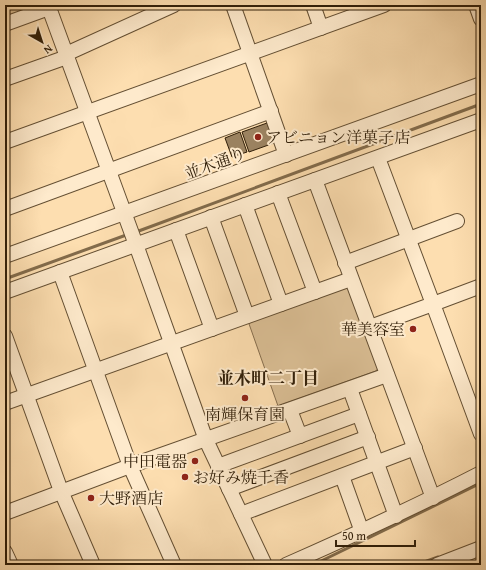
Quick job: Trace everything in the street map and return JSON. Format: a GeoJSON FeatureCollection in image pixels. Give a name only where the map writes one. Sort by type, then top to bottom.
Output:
{"type":"FeatureCollection","features":[{"type":"Feature","properties":{"kind":"street"},"geometry":{"type":"LineString","coordinates":[[5,80],[66,55],[174,5]]}},
{"type":"Feature","properties":{"kind":"street"},"geometry":{"type":"LineString","coordinates":[[233,5],[286,155]]}},
{"type":"Feature","properties":{"kind":"street"},"geometry":{"type":"LineString","coordinates":[[313,5],[321,28]]}},
{"type":"Feature","properties":{"kind":"street"},"geometry":{"type":"LineString","coordinates":[[5,142],[321,28],[365,8],[384,5]]}},
{"type":"Feature","properties":{"kind":"street"},"geometry":{"type":"LineString","coordinates":[[476,5],[481,19]]}},
{"type":"Feature","properties":{"kind":"street"},"geometry":{"type":"LineString","coordinates":[[5,24],[48,7],[206,440],[265,565]]}},
{"type":"Feature","properties":{"kind":"street","name":"並木通り"},"geometry":{"type":"LineString","coordinates":[[5,256],[130,231],[286,155],[481,84]]}},
{"type":"Feature","properties":{"kind":"street"},"geometry":{"type":"LineString","coordinates":[[5,209],[271,111]]}},
{"type":"Feature","properties":{"kind":"street"},"geometry":{"type":"LineString","coordinates":[[5,292],[60,272],[130,231],[176,230],[481,120]]}},
{"type":"Feature","properties":{"kind":"street"},"geometry":{"type":"LineString","coordinates":[[378,158],[481,434]]}},
{"type":"Feature","properties":{"kind":"street"},"geometry":{"type":"LineString","coordinates":[[315,180],[433,498]]}},
{"type":"Feature","properties":{"kind":"street"},"geometry":{"type":"LineString","coordinates":[[278,193],[315,292]]}},
{"type":"Feature","properties":{"kind":"street"},"geometry":{"type":"LineString","coordinates":[[245,205],[281,304]]}},
{"type":"Feature","properties":{"kind":"street"},"geometry":{"type":"LineString","coordinates":[[211,217],[247,316]]}},
{"type":"Feature","properties":{"kind":"street"},"geometry":{"type":"LineString","coordinates":[[345,263],[456,221]]}},
{"type":"Feature","properties":{"kind":"street"},"geometry":{"type":"LineString","coordinates":[[176,230],[212,329]]}},
{"type":"Feature","properties":{"kind":"street"},"geometry":{"type":"LineString","coordinates":[[60,272],[130,466],[174,565]]}},
{"type":"Feature","properties":{"kind":"street"},"geometry":{"type":"LineString","coordinates":[[5,403],[351,279]]}},
{"type":"Feature","properties":{"kind":"street"},"geometry":{"type":"LineString","coordinates":[[370,327],[481,286]]}},
{"type":"Feature","properties":{"kind":"street"},"geometry":{"type":"LineString","coordinates":[[5,336],[61,491],[93,565]]}},
{"type":"Feature","properties":{"kind":"street"},"geometry":{"type":"LineString","coordinates":[[5,513],[130,466],[387,375]]}},
{"type":"Feature","properties":{"kind":"street"},"geometry":{"type":"LineString","coordinates":[[350,389],[396,516]]}},
{"type":"Feature","properties":{"kind":"street"},"geometry":{"type":"LineString","coordinates":[[290,410],[300,436]]}},
{"type":"Feature","properties":{"kind":"street"},"geometry":{"type":"LineString","coordinates":[[218,466],[359,414]]}},
{"type":"Feature","properties":{"kind":"street"},"geometry":{"type":"LineString","coordinates":[[229,488],[368,437]]}},
{"type":"Feature","properties":{"kind":"street"},"geometry":{"type":"LineString","coordinates":[[241,514],[415,448]]}},
{"type":"Feature","properties":{"kind":"street"},"geometry":{"type":"LineString","coordinates":[[286,565],[396,516],[481,473]]}},
{"type":"Feature","properties":{"kind":"street"},"geometry":{"type":"LineString","coordinates":[[342,476],[362,532]]}},
{"type":"Feature","properties":{"kind":"street"},"geometry":{"type":"LineString","coordinates":[[437,565],[481,548]]}},
{"type":"Feature","properties":{"kind":"street"},"geometry":{"type":"LineString","coordinates":[[5,552],[11,565]]}},
{"type":"Feature","properties":{"kind":"shaded area"},"geometry":{"type":"Polygon","coordinates":[[[5,5],[37,5],[5,20],[5,5]]]}},
{"type":"Feature","properties":{"kind":"shaded area"},"geometry":{"type":"Polygon","coordinates":[[[346,286],[350,289],[379,367],[376,371],[278,406],[248,321],[346,286]]]}},
{"type":"Feature","properties":{"kind":"building","name":"アビニョン洋菓子店"},"geometry":{"type":"Polygon","coordinates":[[[267,123],[274,143],[249,152],[242,132],[267,123]]]}},
{"type":"Feature","properties":{"kind":"building"},"geometry":{"type":"Polygon","coordinates":[[[240,132],[247,152],[232,157],[225,138],[240,132]]]}},
{"type":"Feature","properties":{"kind":"waterway"},"geometry":{"type":"LineString","coordinates":[[136,232],[481,104]]}},
{"type":"Feature","properties":{"kind":"waterway"},"geometry":{"type":"LineString","coordinates":[[5,279],[129,234]]}},
{"type":"Feature","properties":{"kind":"waterway"},"geometry":{"type":"LineString","coordinates":[[313,565],[481,483]]}},
{"type":"Feature","properties":{"kind":"waterway"},"geometry":{"type":"LineString","coordinates":[[416,565],[438,557]]}},
{"type":"Feature","properties":{"kind":"place","name":"アビニョン洋菓子店"},"geometry":{"type":"Point","coordinates":[258,137]}},
{"type":"Feature","properties":{"kind":"place","name":"華美容室"},"geometry":{"type":"Point","coordinates":[413,329]}},
{"type":"Feature","properties":{"kind":"place","name":"南輝保育園"},"geometry":{"type":"Point","coordinates":[245,398]}},
{"type":"Feature","properties":{"kind":"place","name":"中田電器"},"geometry":{"type":"Point","coordinates":[195,461]}},
{"type":"Feature","properties":{"kind":"place","name":"お好み焼千香"},"geometry":{"type":"Point","coordinates":[185,477]}},
{"type":"Feature","properties":{"kind":"place","name":"大野酒店"},"geometry":{"type":"Point","coordinates":[91,498]}},
{"type":"Feature","properties":{"kind":"district","name":"並木町二丁目"},"geometry":{"type":"Point","coordinates":[268,377]}}]}
